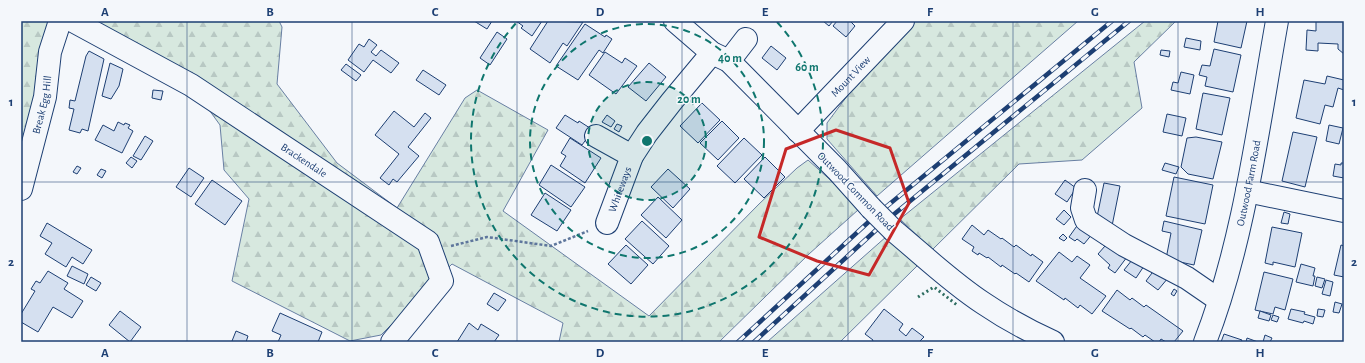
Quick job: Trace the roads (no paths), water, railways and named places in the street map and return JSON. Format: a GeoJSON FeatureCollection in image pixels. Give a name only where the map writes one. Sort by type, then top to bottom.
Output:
{"type":"FeatureCollection","features":[{"type":"Feature","properties":{"kind":"street","name":"Break Egg Hill"},"geometry":{"type":"LineString","coordinates":[[21,189],[45,96],[50,52],[60,21]]}},
{"type":"Feature","properties":{"kind":"street","name":"Brackendale"},"geometry":{"type":"LineString","coordinates":[[73,21],[191,85],[428,242],[442,281],[392,342]]}},
{"type":"Feature","properties":{"kind":"street","name":"Outwood Common Road"},"geometry":{"type":"LineString","coordinates":[[675,21],[721,57],[798,131],[894,231],[984,304],[1023,327],[1053,342]]}},
{"type":"Feature","properties":{"kind":"street","name":"Mount View"},"geometry":{"type":"LineString","coordinates":[[798,131],[903,21]]}},
{"type":"Feature","properties":{"kind":"street","name":"Outwood Farm Road"},"geometry":{"type":"LineString","coordinates":[[1205,342],[1219,300],[1247,191],[1277,21]]}},
{"type":"Feature","properties":{"kind":"street","name":"Whiteways"},"geometry":{"type":"LineString","coordinates":[[607,223],[632,156],[647,132],[672,101],[721,57],[746,39]]}},
{"type":"Feature","properties":{"kind":"street","name":"Whiteways"},"geometry":{"type":"LineString","coordinates":[[596,136],[632,156]]}},
{"type":"Feature","properties":{"kind":"street"},"geometry":{"type":"LineString","coordinates":[[1085,190],[1082,208],[1086,220],[1124,245],[1187,278],[1219,300]]}},
{"type":"Feature","properties":{"kind":"street"},"geometry":{"type":"LineString","coordinates":[[1247,191],[1344,211]]}},
{"type":"Feature","properties":{"kind":"railway"},"geometry":{"type":"LineString","coordinates":[[738,342],[875,216],[1112,21]]}},
{"type":"Feature","properties":{"kind":"railway"},"geometry":{"type":"LineString","coordinates":[[754,342],[887,220],[1129,21]]}}]}
